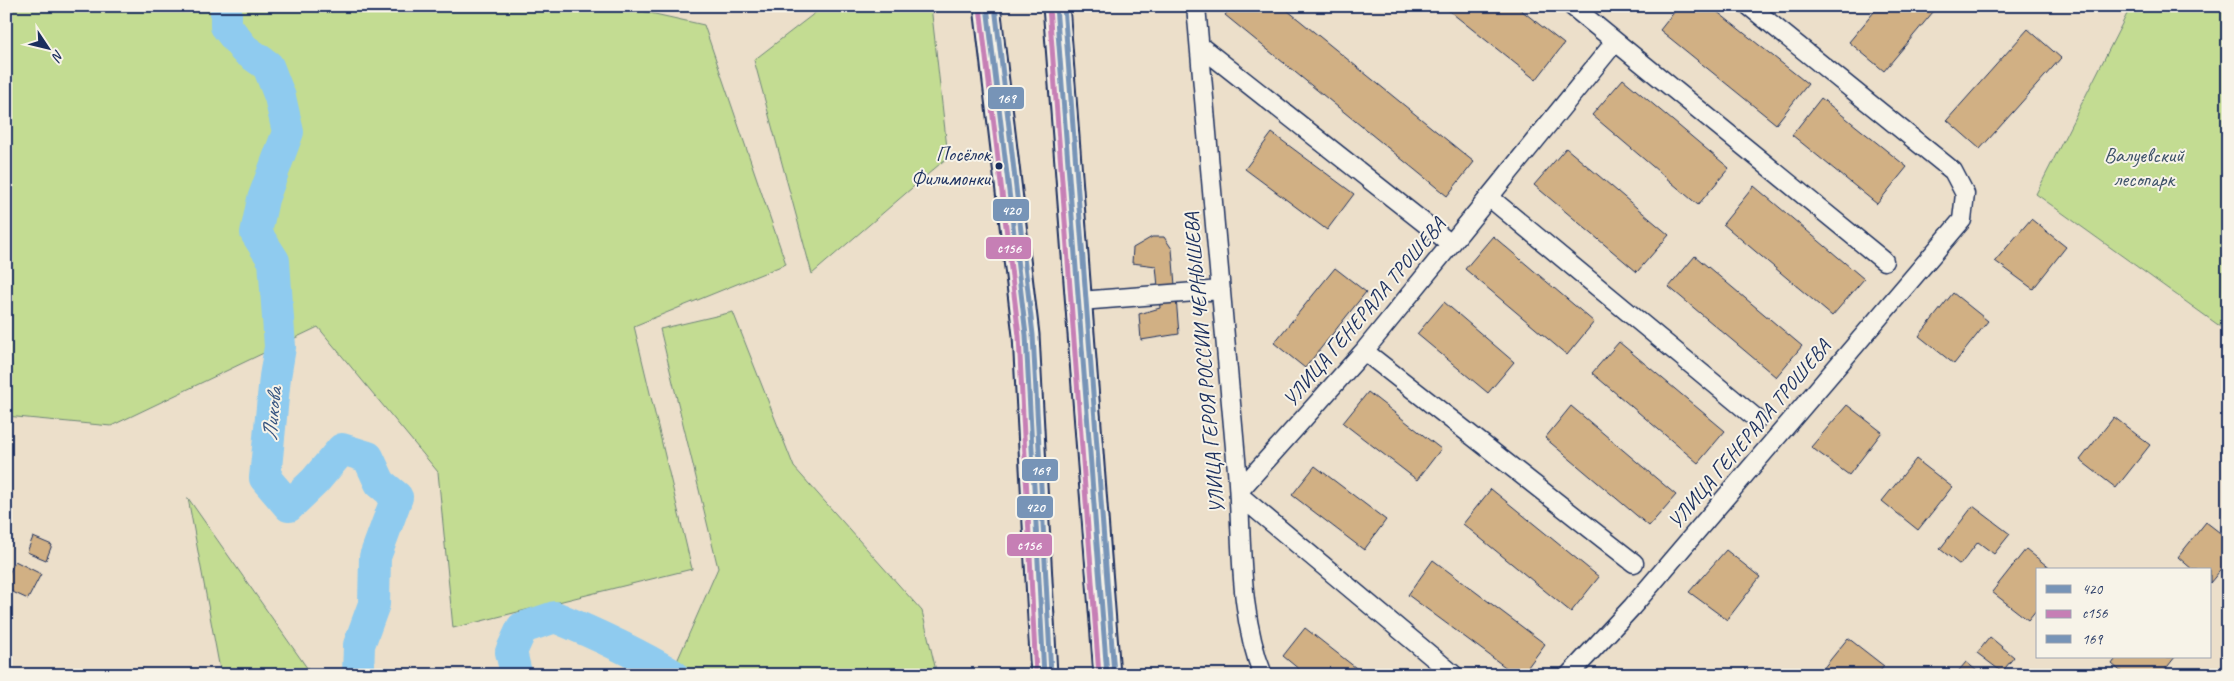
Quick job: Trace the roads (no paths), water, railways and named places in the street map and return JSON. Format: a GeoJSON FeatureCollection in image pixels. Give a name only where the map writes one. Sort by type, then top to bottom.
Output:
{"type":"FeatureCollection","features":[{"type":"Feature","properties":{"kind":"main road"},"geometry":{"type":"LineString","coordinates":[[987,6],[1026,335],[1044,675]]}},
{"type":"Feature","properties":{"kind":"main road"},"geometry":{"type":"LineString","coordinates":[[1056,6],[1080,301],[1107,675]]}},
{"type":"Feature","properties":{"kind":"street","name":"УЛИЦА ГЕРОЯ РОССИИ ЧЕРНЫШЕВА"},"geometry":{"type":"LineString","coordinates":[[1196,6],[1239,493],[1246,606],[1252,648],[1263,675]]}},
{"type":"Feature","properties":{"kind":"street"},"geometry":{"type":"LineString","coordinates":[[1572,6],[1884,261]]}},
{"type":"Feature","properties":{"kind":"street","name":"УЛИЦА ГЕНЕРАЛА ТРОШЕВА"},"geometry":{"type":"LineString","coordinates":[[1569,675],[1638,599],[1962,220],[1965,194],[1954,171],[1749,6]]}},
{"type":"Feature","properties":{"kind":"street","name":"УЛИЦА ГЕНЕРАЛА ТРОШЕВА"},"geometry":{"type":"LineString","coordinates":[[1239,493],[1364,350],[1616,42]]}},
{"type":"Feature","properties":{"kind":"street"},"geometry":{"type":"LineString","coordinates":[[1200,46],[1451,244]]}},
{"type":"Feature","properties":{"kind":"street"},"geometry":{"type":"LineString","coordinates":[[1489,197],[1757,419]]}},
{"type":"Feature","properties":{"kind":"street"},"geometry":{"type":"LineString","coordinates":[[1080,301],[1221,290]]}},
{"type":"Feature","properties":{"kind":"street"},"geometry":{"type":"LineString","coordinates":[[1364,350],[1634,563]]}},
{"type":"Feature","properties":{"kind":"street"},"geometry":{"type":"LineString","coordinates":[[1239,493],[1454,675]]}},
{"type":"Feature","properties":{"kind":"waterway","name":"Ликова"},"geometry":{"type":"LineString","coordinates":[[226,6],[226,26],[244,49],[268,66],[280,97],[288,132],[263,199],[256,233],[274,261],[280,347],[275,377],[265,478],[289,506],[315,481],[342,449],[368,457],[380,483],[397,497],[375,557],[374,604],[359,645],[358,675]]}},
{"type":"Feature","properties":{"kind":"waterway","name":"Ликова"},"geometry":{"type":"LineString","coordinates":[[513,675],[516,673],[511,652],[522,628],[555,617],[615,644],[673,675]]}},
{"type":"Feature","properties":{"kind":"place","name":"Посёлок Филимонки"},"geometry":{"type":"Point","coordinates":[999,166]}},
{"type":"Feature","properties":{"kind":"park label","name":"Валуевский лесопарк"},"geometry":{"type":"Point","coordinates":[2144,167]}}]}
